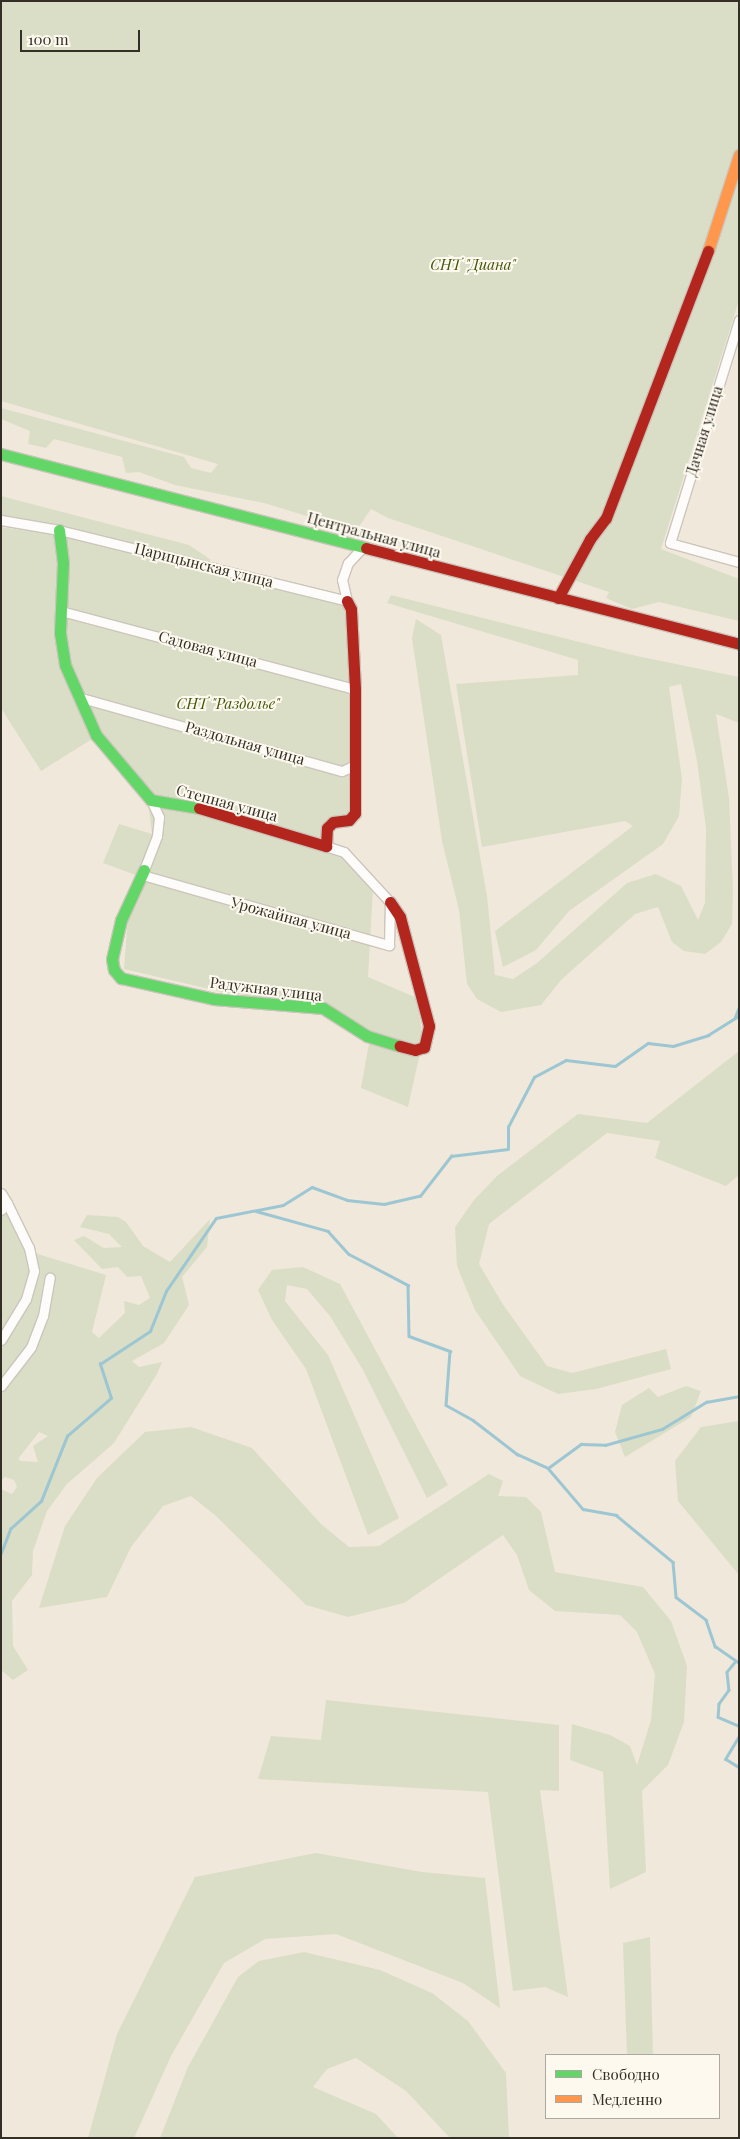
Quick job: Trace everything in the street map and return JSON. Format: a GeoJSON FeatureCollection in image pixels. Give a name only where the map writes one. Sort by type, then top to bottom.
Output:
{"type":"FeatureCollection","features":[{"type":"Feature","properties":{"kind":"street"},"geometry":{"type":"LineString","coordinates":[[558,598],[590,539],[606,518],[633,452],[707,256],[739,155]]}},
{"type":"Feature","properties":{"kind":"street","name":"Дачная улица"},"geometry":{"type":"LineString","coordinates":[[739,320],[670,543],[739,562]]}},
{"type":"Feature","properties":{"kind":"street","name":"Центральная улица"},"geometry":{"type":"LineString","coordinates":[[1,454],[739,644]]}},
{"type":"Feature","properties":{"kind":"street","name":"Царицынская улица"},"geometry":{"type":"LineString","coordinates":[[1,520],[59,530],[347,601]]}},
{"type":"Feature","properties":{"kind":"street"},"geometry":{"type":"LineString","coordinates":[[59,530],[62,563],[60,633],[66,665],[78,697],[96,735],[151,800],[159,817],[157,836],[144,870]]}},
{"type":"Feature","properties":{"kind":"street"},"geometry":{"type":"LineString","coordinates":[[362,548],[348,563],[342,580],[347,601],[352,609],[355,689],[353,766],[356,813],[349,820],[333,822],[327,828],[326,846],[344,852],[390,902]]}},
{"type":"Feature","properties":{"kind":"street","name":"Садовая улица"},"geometry":{"type":"LineString","coordinates":[[60,611],[355,689]]}},
{"type":"Feature","properties":{"kind":"street","name":"Раздольная улица"},"geometry":{"type":"LineString","coordinates":[[78,697],[342,771],[353,766]]}},
{"type":"Feature","properties":{"kind":"street","name":"Степная улица"},"geometry":{"type":"LineString","coordinates":[[151,800],[184,804],[326,846]]}},
{"type":"Feature","properties":{"kind":"street","name":"Радужная улица"},"geometry":{"type":"LineString","coordinates":[[144,870],[121,920],[112,959],[114,970],[121,978],[132,983],[214,999],[323,1008],[367,1036],[415,1050],[424,1047],[428,1040],[429,1026],[403,926],[390,902]]}},
{"type":"Feature","properties":{"kind":"street","name":"Урожайная улица"},"geometry":{"type":"LineString","coordinates":[[144,870],[146,876],[156,880],[389,945],[390,902]]}},
{"type":"Feature","properties":{"kind":"street"},"geometry":{"type":"LineString","coordinates":[[1,1193],[4,1206],[29,1248],[34,1271],[26,1298],[1,1340]]}},
{"type":"Feature","properties":{"kind":"street"},"geometry":{"type":"LineString","coordinates":[[1,1386],[30,1347],[43,1316],[50,1278]]}},
{"type":"Feature","properties":{"kind":"green space","name":"СНТ \"Диана\""},"geometry":{"type":"Polygon","coordinates":[[[1,1],[739,1],[739,300],[661,549],[739,579],[739,621],[659,602],[632,609],[606,598],[609,592],[388,518],[371,509],[356,531],[264,503],[175,485],[139,472],[126,473],[122,457],[54,439],[46,448],[28,444],[30,431],[1,419],[1,408],[184,457],[191,468],[211,473],[218,464],[1,401],[1,1]]]}},
{"type":"Feature","properties":{"kind":"green space"},"geometry":{"type":"Polygon","coordinates":[[[1,496],[189,545],[211,560],[202,564],[1,518],[1,496]]]}},
{"type":"Feature","properties":{"kind":"green space","name":"СНТ \"Раздолье\""},"geometry":{"type":"Polygon","coordinates":[[[1,527],[69,537],[351,608],[351,816],[326,820],[325,849],[347,857],[359,876],[373,888],[368,977],[417,998],[423,1040],[408,1107],[361,1088],[371,1032],[310,1003],[222,992],[124,969],[128,917],[144,878],[103,863],[119,824],[152,834],[148,801],[92,739],[41,771],[1,708],[1,527]]]}},
{"type":"Feature","properties":{"kind":"green space"},"geometry":{"type":"Polygon","coordinates":[[[391,595],[632,655],[739,677],[739,723],[716,714],[729,798],[733,890],[732,924],[721,942],[705,954],[684,951],[672,942],[658,907],[635,914],[562,979],[541,1005],[501,1012],[477,999],[467,984],[459,910],[442,841],[412,638],[416,619],[441,635],[487,896],[495,975],[513,979],[537,963],[627,883],[656,874],[681,886],[698,920],[705,903],[706,828],[697,761],[681,684],[669,687],[682,779],[679,816],[663,844],[569,911],[536,950],[503,967],[495,931],[633,826],[625,821],[482,847],[456,684],[578,675],[578,660],[387,603],[391,595]]]}},
{"type":"Feature","properties":{"kind":"green space"},"geometry":{"type":"Polygon","coordinates":[[[739,1051],[739,1175],[726,1186],[655,1158],[660,1141],[607,1133],[489,1224],[479,1264],[502,1303],[547,1366],[572,1373],[666,1349],[671,1369],[596,1389],[558,1394],[520,1376],[475,1310],[457,1266],[455,1227],[474,1200],[497,1176],[578,1114],[647,1123],[739,1051]]]}},
{"type":"Feature","properties":{"kind":"green space"},"geometry":{"type":"Polygon","coordinates":[[[1,1200],[28,1251],[106,1275],[92,1332],[99,1338],[125,1313],[124,1301],[139,1305],[150,1298],[141,1276],[127,1277],[118,1267],[102,1269],[74,1240],[84,1236],[104,1248],[122,1247],[109,1234],[80,1227],[87,1215],[118,1217],[126,1222],[143,1246],[170,1262],[210,1219],[207,1247],[182,1277],[189,1305],[164,1343],[132,1361],[139,1367],[162,1362],[157,1374],[114,1443],[67,1484],[47,1511],[33,1551],[32,1575],[12,1601],[13,1646],[28,1670],[13,1680],[1,1670],[1,1489],[12,1494],[17,1487],[14,1480],[5,1477],[1,1481],[1,1200]],[[39,1432],[18,1459],[21,1461],[38,1462],[33,1446],[48,1436],[39,1432]]]}},
{"type":"Feature","properties":{"kind":"green space"},"geometry":{"type":"Polygon","coordinates":[[[303,1267],[340,1284],[448,1485],[427,1498],[363,1370],[330,1316],[307,1289],[287,1285],[285,1301],[328,1355],[399,1518],[368,1535],[306,1369],[272,1320],[258,1290],[272,1270],[303,1267]]]}},
{"type":"Feature","properties":{"kind":"green space"},"geometry":{"type":"Polygon","coordinates":[[[686,1386],[701,1391],[691,1417],[625,1457],[615,1432],[622,1405],[649,1388],[658,1397],[686,1386]]]}},
{"type":"Feature","properties":{"kind":"green space"},"geometry":{"type":"Polygon","coordinates":[[[739,1421],[739,1575],[678,1501],[675,1461],[701,1427],[739,1421]]]}},
{"type":"Feature","properties":{"kind":"green space"},"geometry":{"type":"Polygon","coordinates":[[[191,1427],[252,1448],[321,1524],[349,1547],[379,1546],[489,1474],[503,1481],[498,1496],[526,1497],[541,1512],[555,1572],[643,1587],[671,1621],[687,1666],[684,1722],[668,1765],[642,1791],[646,1872],[610,1889],[603,1772],[570,1760],[572,1724],[610,1735],[630,1746],[637,1765],[651,1720],[655,1674],[637,1632],[620,1615],[555,1611],[529,1590],[517,1555],[503,1535],[404,1603],[348,1617],[306,1605],[216,1516],[191,1496],[163,1506],[131,1547],[107,1597],[39,1608],[65,1526],[97,1478],[145,1432],[191,1427]]]}},
{"type":"Feature","properties":{"kind":"green space"},"geometry":{"type":"Polygon","coordinates":[[[326,1700],[559,1725],[559,1791],[540,1790],[568,1997],[545,1987],[513,1991],[488,1792],[258,1779],[271,1736],[321,1740],[326,1700]]]}},
{"type":"Feature","properties":{"kind":"green space"},"geometry":{"type":"Polygon","coordinates":[[[316,1853],[422,1872],[485,1878],[500,2008],[463,1983],[336,1934],[265,1939],[224,1963],[171,2056],[134,2138],[88,2138],[117,2034],[195,1877],[316,1853]]]}},
{"type":"Feature","properties":{"kind":"green space"},"geometry":{"type":"Polygon","coordinates":[[[650,1937],[653,2054],[627,2054],[623,1943],[650,1937]]]}},
{"type":"Feature","properties":{"kind":"green space"},"geometry":{"type":"Polygon","coordinates":[[[304,1952],[380,1970],[432,1993],[468,2021],[506,2073],[509,2138],[450,2138],[406,2091],[356,2058],[327,2069],[313,2087],[376,2114],[398,2138],[160,2138],[188,2067],[238,1977],[259,1961],[304,1952]]]}},
{"type":"Feature","properties":{"kind":"waterway"},"geometry":{"type":"LineString","coordinates":[[735,1017],[739,1007]]}},
{"type":"Feature","properties":{"kind":"waterway"},"geometry":{"type":"LineString","coordinates":[[1,1553],[10,1529],[41,1501],[67,1436],[111,1398],[100,1364],[150,1331],[166,1291],[216,1218],[283,1205],[312,1187],[347,1200],[384,1204],[420,1196],[451,1156],[508,1149],[508,1127],[534,1077],[566,1060],[615,1066],[648,1043],[673,1046],[708,1035],[739,1016]]}},
{"type":"Feature","properties":{"kind":"waterway"},"geometry":{"type":"LineString","coordinates":[[256,1211],[328,1231],[349,1254],[408,1285],[409,1336],[450,1351],[446,1405],[473,1420],[517,1454],[548,1468],[581,1444],[605,1445],[662,1429],[706,1402],[739,1396]]}},
{"type":"Feature","properties":{"kind":"waterway"},"geometry":{"type":"LineString","coordinates":[[548,1468],[583,1509],[616,1515],[673,1562],[676,1597],[706,1620],[715,1646],[739,1663]]}},
{"type":"Feature","properties":{"kind":"waterway"},"geometry":{"type":"LineString","coordinates":[[736,1661],[727,1672],[729,1690],[719,1704],[718,1717],[739,1726]]}},
{"type":"Feature","properties":{"kind":"waterway"},"geometry":{"type":"LineString","coordinates":[[739,1737],[726,1759],[739,1767]]}},
{"type":"Feature","properties":{"kind":"traffic: fast"},"geometry":{"type":"LineString","coordinates":[[1,454],[366,548]]}},
{"type":"Feature","properties":{"kind":"traffic: fast"},"geometry":{"type":"LineString","coordinates":[[59,530],[63,563],[60,633],[65,665],[96,735],[151,800],[199,808]]}},
{"type":"Feature","properties":{"kind":"traffic: fast"},"geometry":{"type":"LineString","coordinates":[[144,870],[121,920],[112,959],[114,970],[121,978],[214,999],[323,1008],[367,1036],[400,1046]]}},
{"type":"Feature","properties":{"kind":"traffic: slow"},"geometry":{"type":"LineString","coordinates":[[708,251],[739,155]]}},
{"type":"Feature","properties":{"kind":"traffic: jam"},"geometry":{"type":"LineString","coordinates":[[558,598],[590,539],[606,518],[708,251]]}},
{"type":"Feature","properties":{"kind":"traffic: jam"},"geometry":{"type":"LineString","coordinates":[[366,548],[739,644]]}},
{"type":"Feature","properties":{"kind":"traffic: jam"},"geometry":{"type":"LineString","coordinates":[[199,808],[326,846],[327,828],[333,822],[349,820],[355,813],[355,689],[351,609],[347,601]]}},
{"type":"Feature","properties":{"kind":"traffic: jam"},"geometry":{"type":"LineString","coordinates":[[390,902],[400,917],[429,1026],[424,1047],[415,1050],[400,1046]]}}]}
